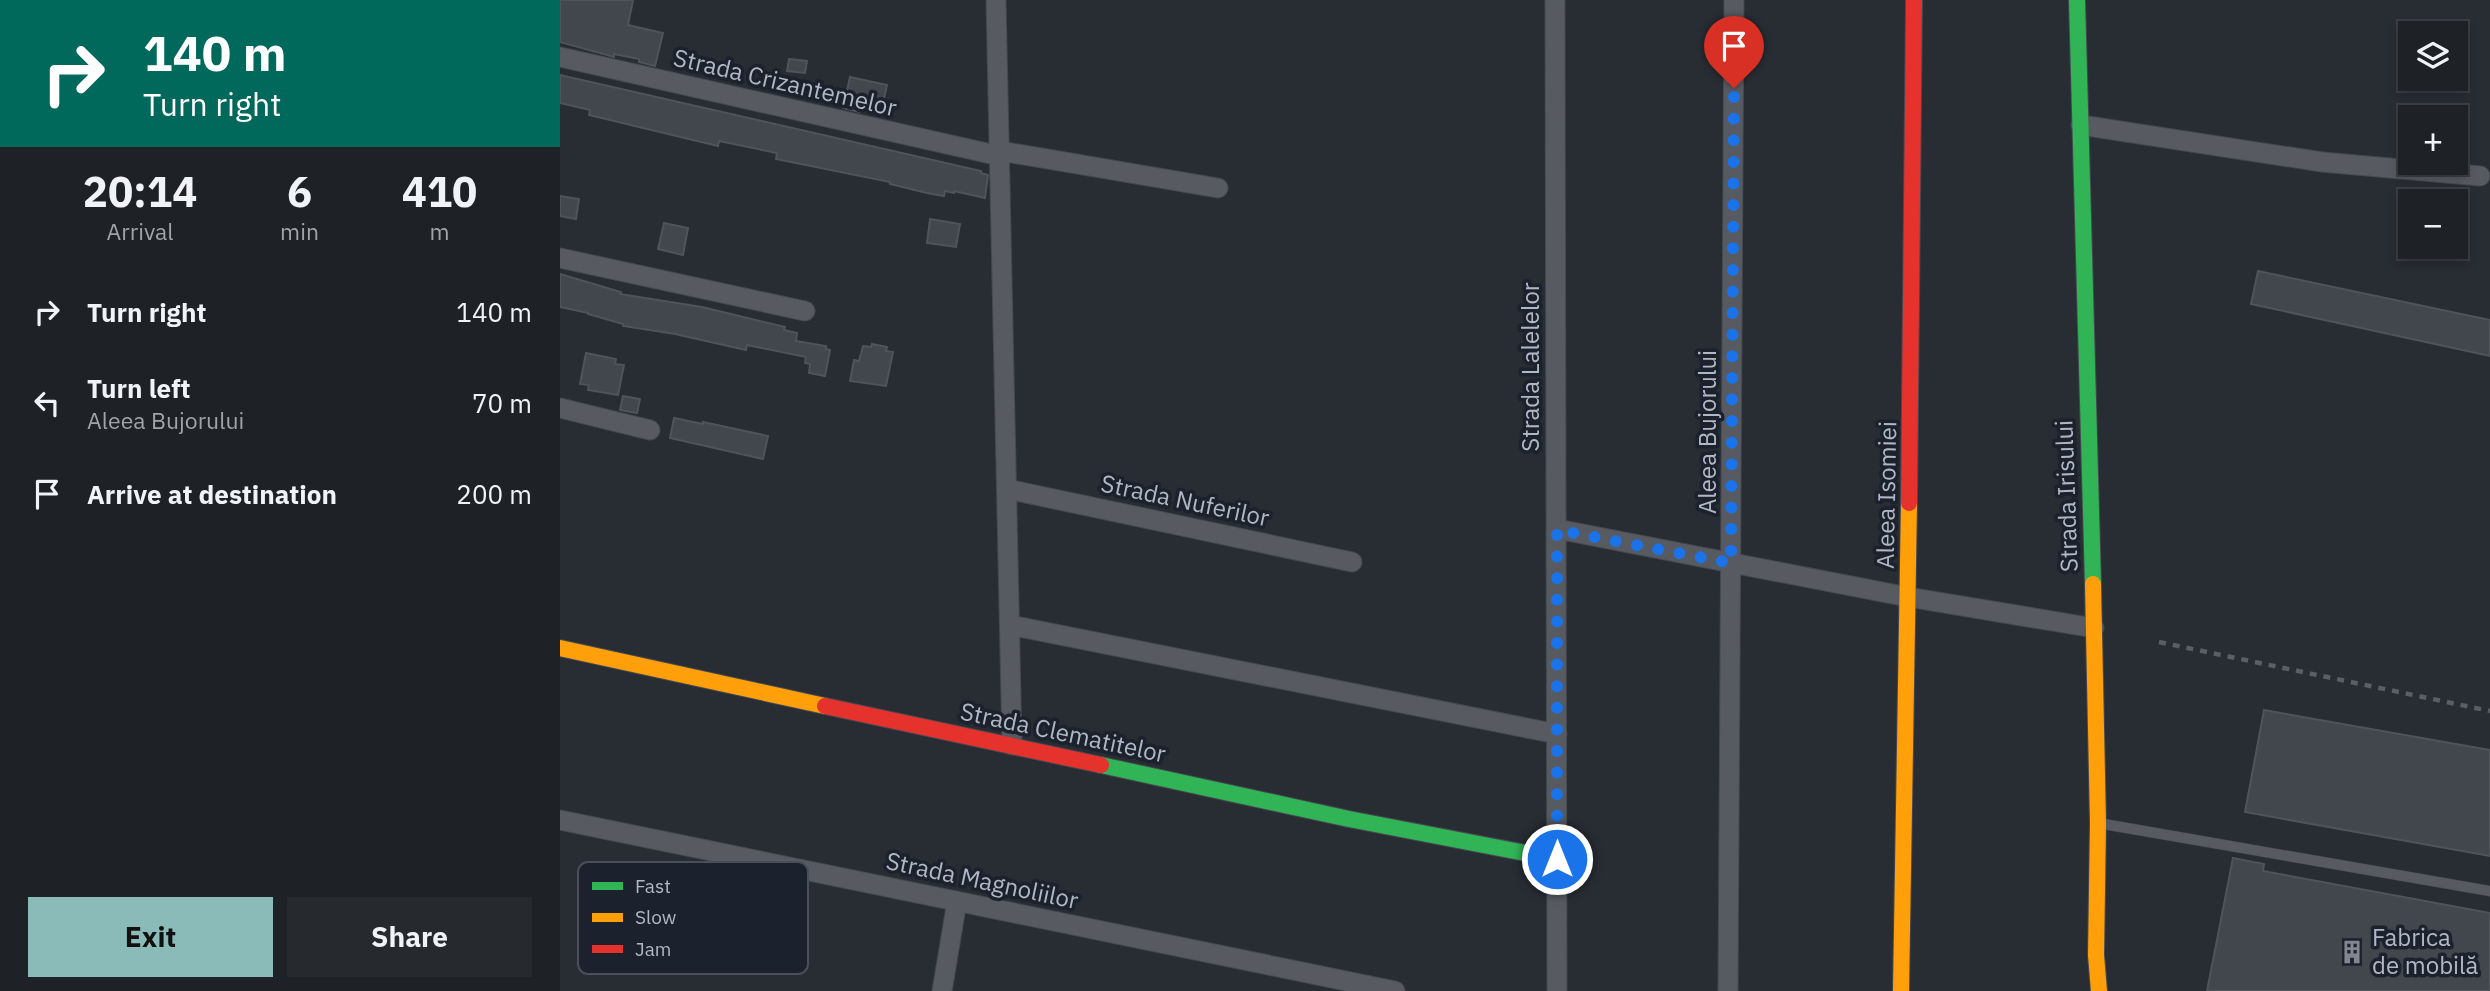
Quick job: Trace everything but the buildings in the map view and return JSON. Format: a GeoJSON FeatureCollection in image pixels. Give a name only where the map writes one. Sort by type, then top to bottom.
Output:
{"type":"FeatureCollection","features":[{"type":"Feature","properties":{"kind":"street"},"geometry":{"type":"LineString","coordinates":[[996,0],[1012,745]]}},
{"type":"Feature","properties":{"kind":"street","name":"Strada Lalelelor"},"geometry":{"type":"LineString","coordinates":[[1555,0],[1557,991]]}},
{"type":"Feature","properties":{"kind":"street","name":"Aleea Bujorului"},"geometry":{"type":"LineString","coordinates":[[1728,991],[1734,0]]}},
{"type":"Feature","properties":{"kind":"street","name":"Aleea Isomiei"},"geometry":{"type":"LineString","coordinates":[[1900,991],[1909,597],[1914,0]]}},
{"type":"Feature","properties":{"kind":"street","name":"Strada Irisului"},"geometry":{"type":"LineString","coordinates":[[2077,0],[2094,628],[2098,823],[2096,942],[2099,991]]}},
{"type":"Feature","properties":{"kind":"street","name":"Strada Crizantemelor"},"geometry":{"type":"LineString","coordinates":[[560,57],[1000,153]]}},
{"type":"Feature","properties":{"kind":"street"},"geometry":{"type":"LineString","coordinates":[[2081,125],[2322,162],[2480,176]]}},
{"type":"Feature","properties":{"kind":"street"},"geometry":{"type":"LineString","coordinates":[[1000,153],[1217,188]]}},
{"type":"Feature","properties":{"kind":"street"},"geometry":{"type":"LineString","coordinates":[[560,258],[805,311]]}},
{"type":"Feature","properties":{"kind":"street"},"geometry":{"type":"LineString","coordinates":[[560,408],[650,429]]}},
{"type":"Feature","properties":{"kind":"street","name":"Strada Nuferilor"},"geometry":{"type":"LineString","coordinates":[[1007,489],[1352,562]]}},
{"type":"Feature","properties":{"kind":"street"},"geometry":{"type":"LineString","coordinates":[[1557,530],[1909,597],[2094,628]]}},
{"type":"Feature","properties":{"kind":"street"},"geometry":{"type":"LineString","coordinates":[[1010,625],[1557,734]]}},
{"type":"Feature","properties":{"kind":"street","name":"Strada Clematitelor"},"geometry":{"type":"LineString","coordinates":[[560,648],[1349,819],[1557,859]]}},
{"type":"Feature","properties":{"kind":"street","name":"Strada Magnoliilor"},"geometry":{"type":"LineString","coordinates":[[560,820],[766,862]]}},
{"type":"Feature","properties":{"kind":"street","name":"Strada Magnoliilor"},"geometry":{"type":"LineString","coordinates":[[808,871],[1395,991]]}},
{"type":"Feature","properties":{"kind":"street"},"geometry":{"type":"LineString","coordinates":[[942,991],[957,901]]}},
{"type":"Feature","properties":{"kind":"lane"},"geometry":{"type":"LineString","coordinates":[[2098,823],[2490,891]]}},
{"type":"Feature","properties":{"kind":"railway"},"geometry":{"type":"LineString","coordinates":[[2159,642],[2490,711]]}},
{"type":"Feature","properties":{"kind":"traffic: fast"},"geometry":{"type":"LineString","coordinates":[[2077,0],[2093,584]]}},
{"type":"Feature","properties":{"kind":"traffic: fast"},"geometry":{"type":"LineString","coordinates":[[1101,765],[1349,819],[1557,859]]}},
{"type":"Feature","properties":{"kind":"traffic: slow"},"geometry":{"type":"LineString","coordinates":[[1901,991],[1909,503]]}},
{"type":"Feature","properties":{"kind":"traffic: slow"},"geometry":{"type":"LineString","coordinates":[[2093,584],[2098,823],[2096,955],[2099,991]]}},
{"type":"Feature","properties":{"kind":"traffic: slow"},"geometry":{"type":"LineString","coordinates":[[560,648],[825,706]]}},
{"type":"Feature","properties":{"kind":"traffic: jam"},"geometry":{"type":"LineString","coordinates":[[1909,503],[1914,0]]}},
{"type":"Feature","properties":{"kind":"traffic: jam"},"geometry":{"type":"LineString","coordinates":[[825,706],[1101,765]]}},
{"type":"Feature","properties":{"kind":"place","name":"Fabrica de mobilă"},"geometry":{"type":"Point","coordinates":[2352,952]}},
{"type":"Feature","properties":{"kind":"route"},"geometry":{"type":"LineString","coordinates":[[1557,859],[1557,530],[1731,563],[1734,88]]}}]}
